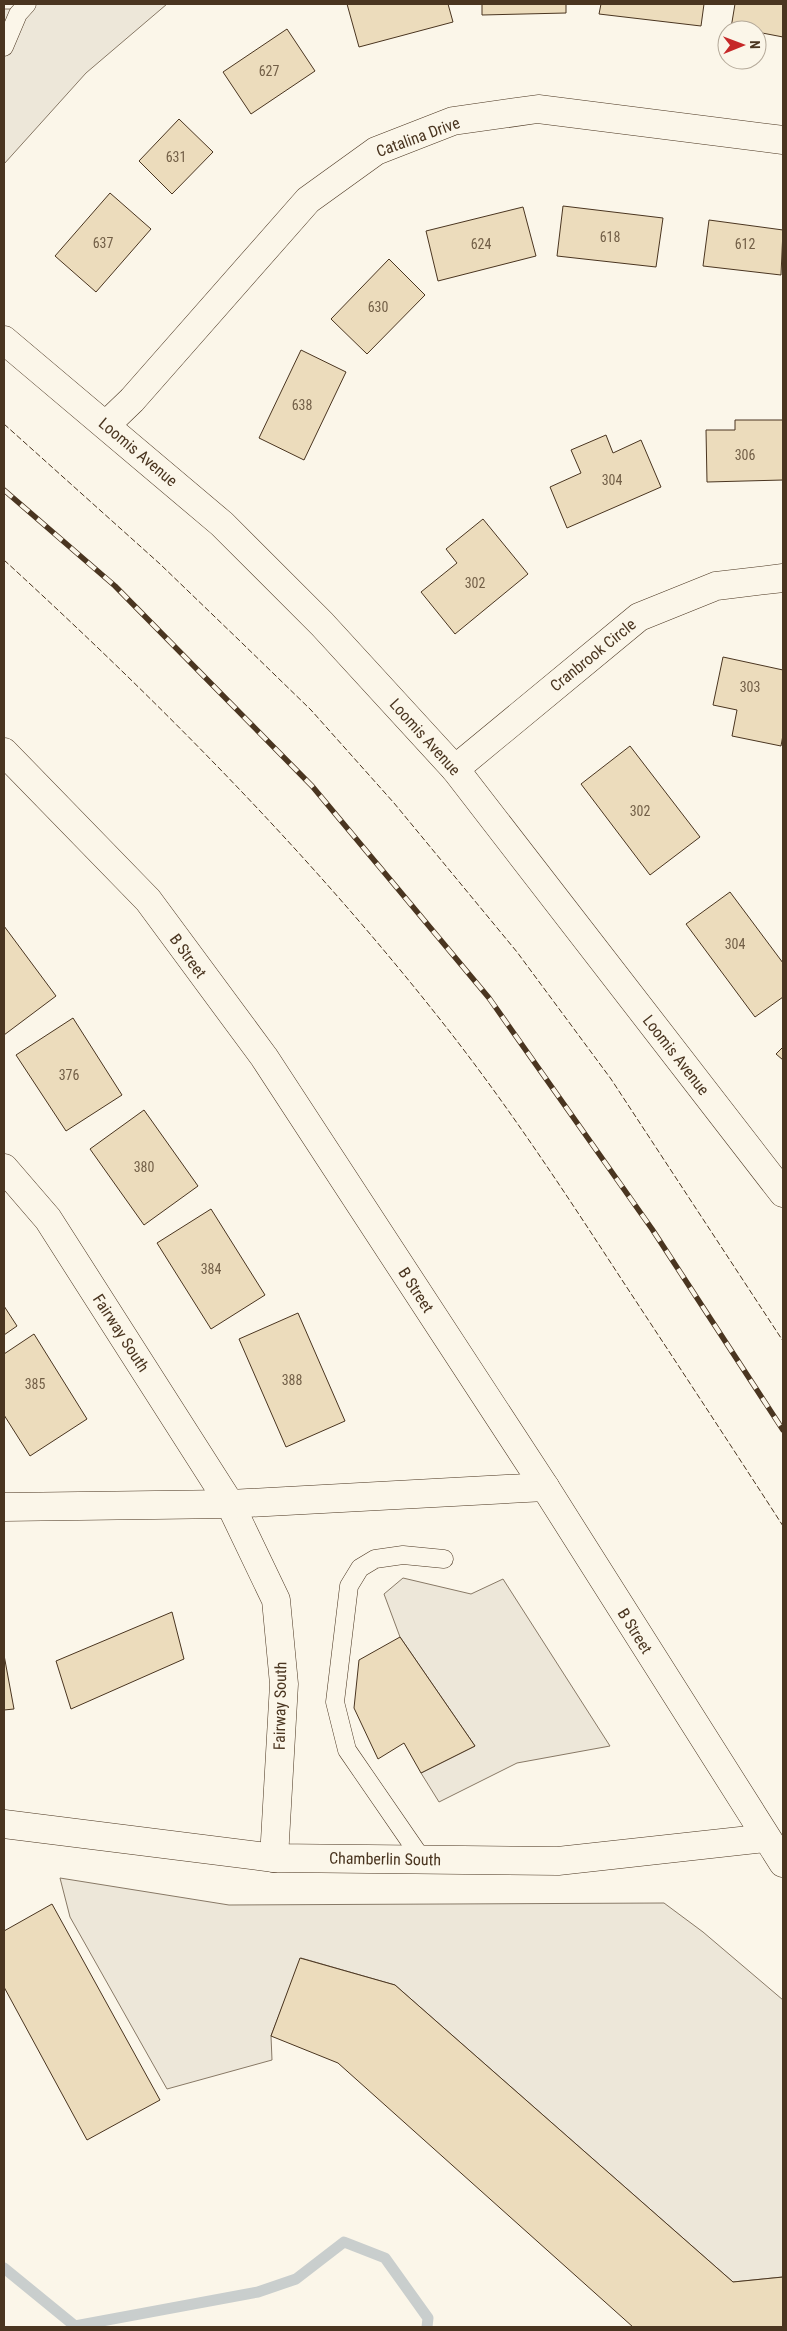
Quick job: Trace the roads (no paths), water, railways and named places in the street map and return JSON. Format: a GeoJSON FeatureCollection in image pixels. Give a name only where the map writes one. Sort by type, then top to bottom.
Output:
{"type":"FeatureCollection","features":[{"type":"Feature","properties":{"kind":"street","name":"Catalina Drive"},"geometry":{"type":"LineString","coordinates":[[106,425],[132,400],[308,200],[376,151],[453,121],[538,109],[783,140]]}},
{"type":"Feature","properties":{"kind":"street","name":"Loomis Avenue"},"geometry":{"type":"LineString","coordinates":[[4,340],[222,524],[322,624],[454,769],[783,1192]]}},
{"type":"Feature","properties":{"kind":"street","name":"Cranbrook Circle"},"geometry":{"type":"LineString","coordinates":[[454,769],[639,616],[716,586],[783,578]]}},
{"type":"Feature","properties":{"kind":"street","name":"B Street"},"geometry":{"type":"LineString","coordinates":[[4,752],[148,900],[258,1049],[544,1487],[783,1863]]}},
{"type":"Feature","properties":{"kind":"street","name":"Fairway South"},"geometry":{"type":"LineString","coordinates":[[4,1168],[48,1219],[230,1504],[276,1600],[284,1684],[274,1858]]}},
{"type":"Feature","properties":{"kind":"street"},"geometry":{"type":"LineString","coordinates":[[4,1507],[230,1504],[544,1487]]}},
{"type":"Feature","properties":{"kind":"street","name":"Chamberlin South"},"geometry":{"type":"LineString","coordinates":[[4,1824],[274,1858],[558,1861],[766,1838]]}},
{"type":"Feature","properties":{"kind":"lane"},"geometry":{"type":"LineString","coordinates":[[4,47],[18,14],[27,4]]}},
{"type":"Feature","properties":{"kind":"lane"},"geometry":{"type":"LineString","coordinates":[[422,1859],[347,1750],[335,1702],[349,1586],[360,1568],[376,1559],[403,1555],[444,1559]]}},
{"type":"Feature","properties":{"kind":"waterway"},"geometry":{"type":"LineString","coordinates":[[4,2268],[75,2326],[258,2292],[296,2279],[344,2242],[385,2258],[428,2318],[427,2327]]}},
{"type":"Feature","properties":{"kind":"railway"},"geometry":{"type":"LineString","coordinates":[[4,490],[115,586],[312,786],[489,998],[652,1229],[783,1430]]}}]}
